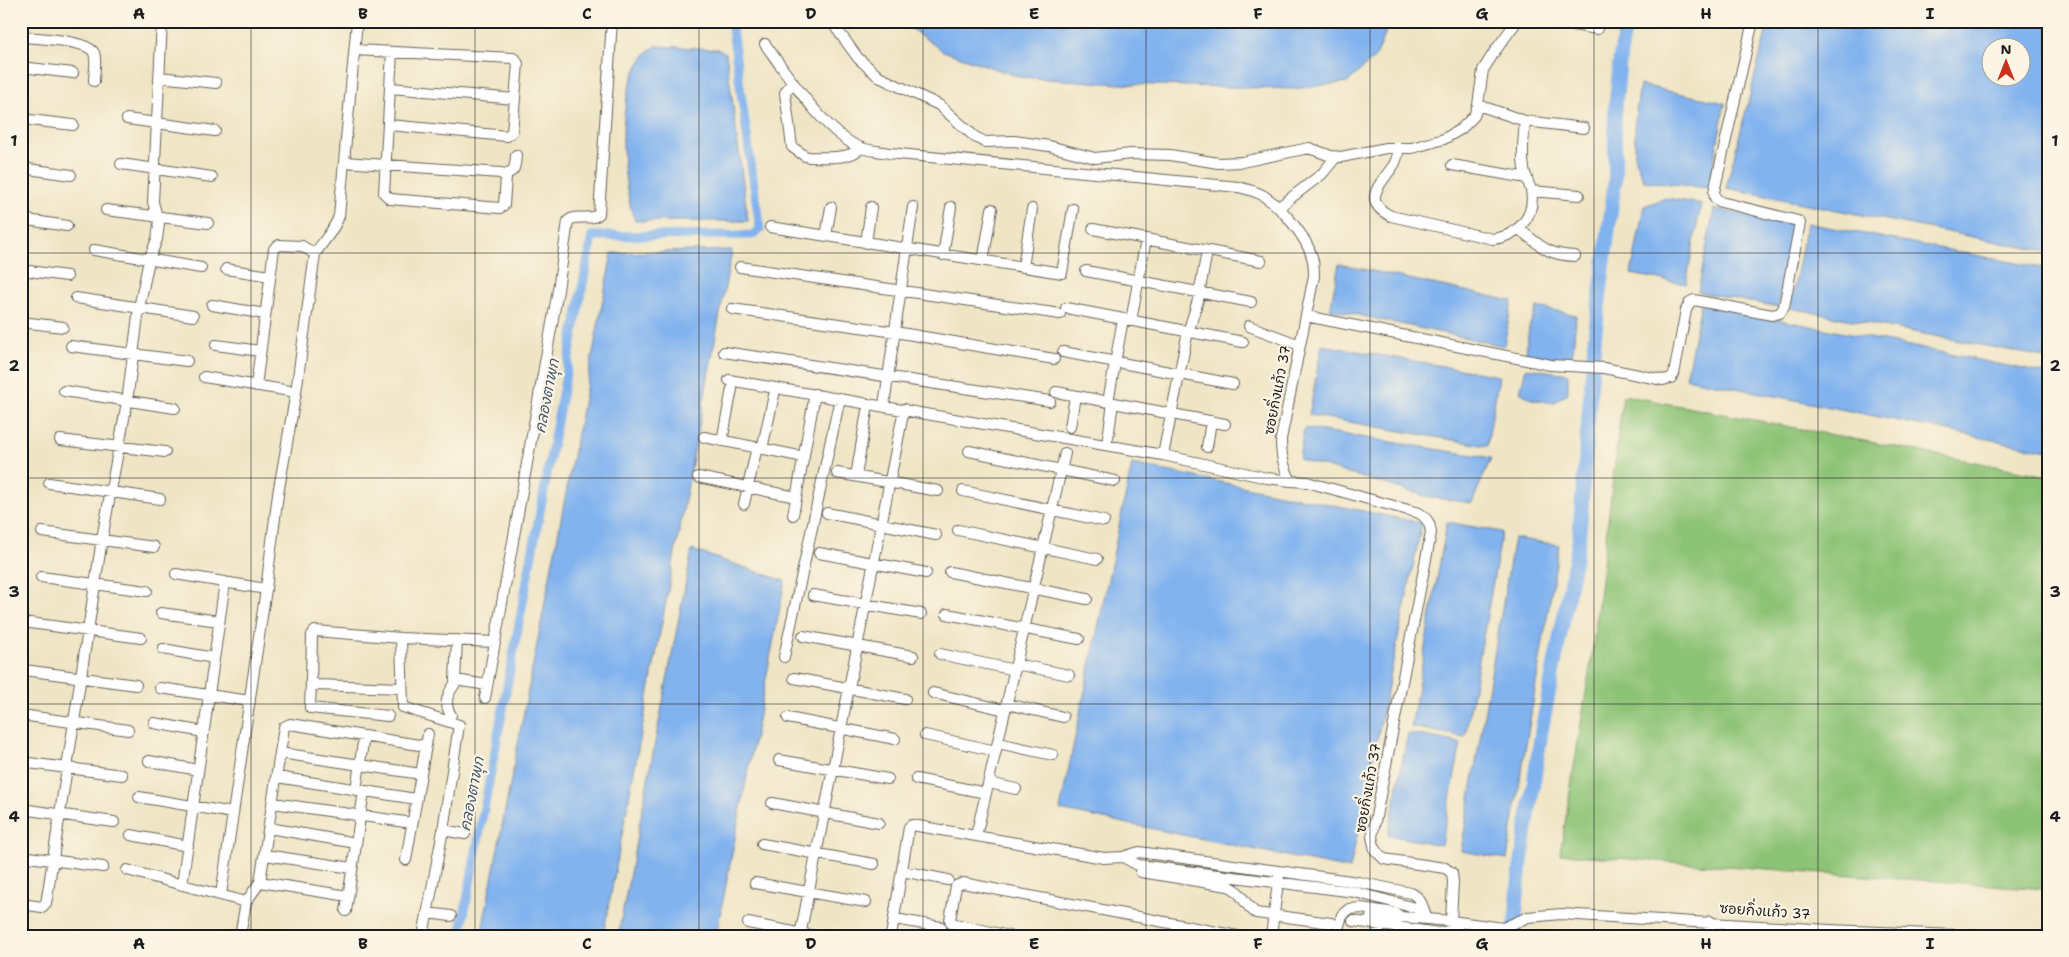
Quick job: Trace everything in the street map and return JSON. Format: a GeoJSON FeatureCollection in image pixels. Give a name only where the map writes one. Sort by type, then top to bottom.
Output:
{"type":"FeatureCollection","features":[{"type":"Feature","properties":{"kind":"street"},"geometry":{"type":"LineString","coordinates":[[21,904],[42,907],[46,903],[102,540],[127,402],[139,308],[149,260],[157,239],[159,224],[153,202],[162,21]]}},
{"type":"Feature","properties":{"kind":"street"},"geometry":{"type":"LineString","coordinates":[[221,895],[250,702],[278,494],[296,392],[315,254],[321,243],[336,227],[339,216],[357,21]]}},
{"type":"Feature","properties":{"kind":"street"},"geometry":{"type":"LineString","coordinates":[[485,698],[558,290],[568,221],[573,218],[595,218],[599,214],[612,21]]}},
{"type":"Feature","properties":{"kind":"street"},"geometry":{"type":"LineString","coordinates":[[831,21],[858,58],[879,78],[939,104],[975,137],[985,142],[1014,142],[1049,146],[1095,158],[1131,154],[1170,156],[1218,163],[1242,162],[1309,148],[1336,157],[1386,148],[1412,148],[1444,139],[1461,129],[1474,116],[1478,105],[1483,70],[1517,21]]}},
{"type":"Feature","properties":{"kind":"street"},"geometry":{"type":"LineString","coordinates":[[1550,21],[1597,29]]}},
{"type":"Feature","properties":{"kind":"street"},"geometry":{"type":"LineString","coordinates":[[1306,316],[1551,365],[1595,367],[1663,380],[1671,378],[1674,374],[1688,304],[1694,300],[1772,315],[1783,310],[1800,223],[1721,202],[1715,198],[1714,192],[1753,21]]}},
{"type":"Feature","properties":{"kind":"street"},"geometry":{"type":"LineString","coordinates":[[21,37],[80,44],[91,50],[94,55],[94,81]]}},
{"type":"Feature","properties":{"kind":"street"},"geometry":{"type":"LineString","coordinates":[[764,44],[792,82],[833,129],[846,140],[861,148],[855,154],[848,156],[809,157],[792,147],[785,93],[792,82]]}},
{"type":"Feature","properties":{"kind":"street"},"geometry":{"type":"LineString","coordinates":[[354,50],[513,58],[518,64],[512,132],[507,136],[389,125]]}},
{"type":"Feature","properties":{"kind":"street"},"geometry":{"type":"LineString","coordinates":[[392,52],[384,192],[390,199],[500,208],[504,205],[506,177],[504,174]]}},
{"type":"Feature","properties":{"kind":"street"},"geometry":{"type":"LineString","coordinates":[[21,67],[73,73]]}},
{"type":"Feature","properties":{"kind":"street"},"geometry":{"type":"LineString","coordinates":[[159,77],[216,83]]}},
{"type":"Feature","properties":{"kind":"street"},"geometry":{"type":"LineString","coordinates":[[391,88],[515,99]]}},
{"type":"Feature","properties":{"kind":"street"},"geometry":{"type":"LineString","coordinates":[[1478,105],[1525,121],[1584,128]]}},
{"type":"Feature","properties":{"kind":"street"},"geometry":{"type":"LineString","coordinates":[[127,119],[216,131]]}},
{"type":"Feature","properties":{"kind":"street"},"geometry":{"type":"LineString","coordinates":[[21,120],[73,125]]}},
{"type":"Feature","properties":{"kind":"street"},"geometry":{"type":"LineString","coordinates":[[1400,148],[1396,160],[1383,177],[1376,192],[1377,207],[1382,212],[1391,216],[1493,239],[1509,236],[1519,229],[1531,211],[1531,191],[1524,168],[1525,121]]}},
{"type":"Feature","properties":{"kind":"street","name":"ซอยกิ่งแก้ว 37"},"geometry":{"type":"LineString","coordinates":[[861,148],[888,153],[1238,187],[1262,195],[1279,208],[1304,240],[1313,258],[1314,276],[1281,438],[1282,462],[1291,481],[1307,482],[1419,513],[1428,520],[1430,525],[1431,533],[1372,837],[1375,850],[1384,859],[1446,868],[1452,873],[1455,922],[1503,928],[1528,917],[1561,914],[1829,930],[1982,936]]}},
{"type":"Feature","properties":{"kind":"street"},"geometry":{"type":"LineString","coordinates":[[344,162],[504,174],[512,173],[515,169],[516,155]]}},
{"type":"Feature","properties":{"kind":"street"},"geometry":{"type":"LineString","coordinates":[[1279,208],[1322,174],[1336,157]]}},
{"type":"Feature","properties":{"kind":"street"},"geometry":{"type":"LineString","coordinates":[[121,164],[212,177]]}},
{"type":"Feature","properties":{"kind":"street"},"geometry":{"type":"LineString","coordinates":[[1452,166],[1527,178]]}},
{"type":"Feature","properties":{"kind":"street"},"geometry":{"type":"LineString","coordinates":[[21,168],[71,175]]}},
{"type":"Feature","properties":{"kind":"street"},"geometry":{"type":"LineString","coordinates":[[1531,191],[1579,195]]}},
{"type":"Feature","properties":{"kind":"street"},"geometry":{"type":"LineString","coordinates":[[826,236],[831,207]]}},
{"type":"Feature","properties":{"kind":"street"},"geometry":{"type":"LineString","coordinates":[[884,405],[912,207]]}},
{"type":"Feature","properties":{"kind":"street"},"geometry":{"type":"LineString","coordinates":[[944,255],[951,207]]}},
{"type":"Feature","properties":{"kind":"street"},"geometry":{"type":"LineString","coordinates":[[866,242],[871,208]]}},
{"type":"Feature","properties":{"kind":"street"},"geometry":{"type":"LineString","coordinates":[[984,261],[992,209]]}},
{"type":"Feature","properties":{"kind":"street"},"geometry":{"type":"LineString","coordinates":[[1023,267],[1032,209]]}},
{"type":"Feature","properties":{"kind":"street"},"geometry":{"type":"LineString","coordinates":[[770,227],[1062,273],[1073,209]]}},
{"type":"Feature","properties":{"kind":"street"},"geometry":{"type":"LineString","coordinates":[[106,210],[208,223]]}},
{"type":"Feature","properties":{"kind":"street"},"geometry":{"type":"LineString","coordinates":[[21,219],[67,226]]}},
{"type":"Feature","properties":{"kind":"street"},"geometry":{"type":"LineString","coordinates":[[1093,229],[1261,261]]}},
{"type":"Feature","properties":{"kind":"street"},"geometry":{"type":"LineString","coordinates":[[1519,229],[1549,252],[1575,256]]}},
{"type":"Feature","properties":{"kind":"street"},"geometry":{"type":"LineString","coordinates":[[1108,438],[1110,402],[1116,362],[1138,280],[1146,239]]}},
{"type":"Feature","properties":{"kind":"street"},"geometry":{"type":"LineString","coordinates":[[256,386],[275,246],[278,244],[302,246],[315,254]]}},
{"type":"Feature","properties":{"kind":"street"},"geometry":{"type":"LineString","coordinates":[[94,250],[201,268]]}},
{"type":"Feature","properties":{"kind":"street"},"geometry":{"type":"LineString","coordinates":[[1163,455],[1189,331],[1200,292],[1207,251]]}},
{"type":"Feature","properties":{"kind":"street"},"geometry":{"type":"LineString","coordinates":[[740,267],[1127,320],[1243,342]]}},
{"type":"Feature","properties":{"kind":"street"},"geometry":{"type":"LineString","coordinates":[[226,269],[270,276]]}},
{"type":"Feature","properties":{"kind":"street"},"geometry":{"type":"LineString","coordinates":[[21,270],[67,276]]}},
{"type":"Feature","properties":{"kind":"street"},"geometry":{"type":"LineString","coordinates":[[1086,271],[1252,302]]}},
{"type":"Feature","properties":{"kind":"street"},"geometry":{"type":"LineString","coordinates":[[76,298],[193,316]]}},
{"type":"Feature","properties":{"kind":"street"},"geometry":{"type":"LineString","coordinates":[[212,305],[265,314]]}},
{"type":"Feature","properties":{"kind":"street"},"geometry":{"type":"LineString","coordinates":[[732,309],[895,332],[1054,359]]}},
{"type":"Feature","properties":{"kind":"street"},"geometry":{"type":"LineString","coordinates":[[21,322],[63,327]]}},
{"type":"Feature","properties":{"kind":"street"},"geometry":{"type":"LineString","coordinates":[[1249,326],[1300,345]]}},
{"type":"Feature","properties":{"kind":"street"},"geometry":{"type":"LineString","coordinates":[[216,345],[260,351]]}},
{"type":"Feature","properties":{"kind":"street"},"geometry":{"type":"LineString","coordinates":[[71,346],[187,361]]}},
{"type":"Feature","properties":{"kind":"street"},"geometry":{"type":"LineString","coordinates":[[724,352],[888,376],[1053,397],[1075,396],[1225,424]]}},
{"type":"Feature","properties":{"kind":"street"},"geometry":{"type":"LineString","coordinates":[[1063,352],[1233,384]]}},
{"type":"Feature","properties":{"kind":"street"},"geometry":{"type":"LineString","coordinates":[[204,377],[296,392]]}},
{"type":"Feature","properties":{"kind":"street"},"geometry":{"type":"LineString","coordinates":[[722,441],[731,384],[815,394],[884,405],[1163,455],[1267,478],[1291,481]]}},
{"type":"Feature","properties":{"kind":"street"},"geometry":{"type":"LineString","coordinates":[[64,391],[176,408]]}},
{"type":"Feature","properties":{"kind":"street"},"geometry":{"type":"LineString","coordinates":[[793,514],[815,394]]}},
{"type":"Feature","properties":{"kind":"street"},"geometry":{"type":"LineString","coordinates":[[744,504],[774,395]]}},
{"type":"Feature","properties":{"kind":"street"},"geometry":{"type":"LineString","coordinates":[[1070,427],[1075,396]]}},
{"type":"Feature","properties":{"kind":"street"},"geometry":{"type":"LineString","coordinates":[[784,657],[840,398]]}},
{"type":"Feature","properties":{"kind":"street"},"geometry":{"type":"LineString","coordinates":[[800,934],[904,409]]}},
{"type":"Feature","properties":{"kind":"street"},"geometry":{"type":"LineString","coordinates":[[856,476],[867,411]]}},
{"type":"Feature","properties":{"kind":"street"},"geometry":{"type":"LineString","coordinates":[[1207,447],[1211,421]]}},
{"type":"Feature","properties":{"kind":"street"},"geometry":{"type":"LineString","coordinates":[[704,437],[804,457]]}},
{"type":"Feature","properties":{"kind":"street"},"geometry":{"type":"LineString","coordinates":[[60,440],[165,452]]}},
{"type":"Feature","properties":{"kind":"street"},"geometry":{"type":"LineString","coordinates":[[969,451],[1115,481]]}},
{"type":"Feature","properties":{"kind":"street"},"geometry":{"type":"LineString","coordinates":[[976,836],[1065,453]]}},
{"type":"Feature","properties":{"kind":"street"},"geometry":{"type":"LineString","coordinates":[[836,473],[938,491]]}},
{"type":"Feature","properties":{"kind":"street"},"geometry":{"type":"LineString","coordinates":[[698,477],[796,497]]}},
{"type":"Feature","properties":{"kind":"street"},"geometry":{"type":"LineString","coordinates":[[49,483],[160,499]]}},
{"type":"Feature","properties":{"kind":"street"},"geometry":{"type":"LineString","coordinates":[[963,491],[1104,521]]}},
{"type":"Feature","properties":{"kind":"street"},"geometry":{"type":"LineString","coordinates":[[827,512],[936,535]]}},
{"type":"Feature","properties":{"kind":"street"},"geometry":{"type":"LineString","coordinates":[[958,530],[1096,559]]}},
{"type":"Feature","properties":{"kind":"street"},"geometry":{"type":"LineString","coordinates":[[42,532],[154,547]]}},
{"type":"Feature","properties":{"kind":"street"},"geometry":{"type":"LineString","coordinates":[[819,554],[926,573]]}},
{"type":"Feature","properties":{"kind":"street"},"geometry":{"type":"LineString","coordinates":[[950,572],[1087,599]]}},
{"type":"Feature","properties":{"kind":"street"},"geometry":{"type":"LineString","coordinates":[[176,574],[266,589]]}},
{"type":"Feature","properties":{"kind":"street"},"geometry":{"type":"LineString","coordinates":[[41,578],[147,591]]}},
{"type":"Feature","properties":{"kind":"street"},"geometry":{"type":"LineString","coordinates":[[182,885],[225,582]]}},
{"type":"Feature","properties":{"kind":"street"},"geometry":{"type":"LineString","coordinates":[[813,595],[920,614]]}},
{"type":"Feature","properties":{"kind":"street"},"geometry":{"type":"LineString","coordinates":[[161,612],[220,621]]}},
{"type":"Feature","properties":{"kind":"street"},"geometry":{"type":"LineString","coordinates":[[948,614],[1079,639]]}},
{"type":"Feature","properties":{"kind":"street"},"geometry":{"type":"LineString","coordinates":[[30,623],[141,638]]}},
{"type":"Feature","properties":{"kind":"street"},"geometry":{"type":"LineString","coordinates":[[388,716],[310,708],[312,635],[315,631],[401,638],[495,642]]}},
{"type":"Feature","properties":{"kind":"street"},"geometry":{"type":"LineString","coordinates":[[803,636],[913,656]]}},
{"type":"Feature","properties":{"kind":"street"},"geometry":{"type":"LineString","coordinates":[[401,638],[403,707],[459,725],[443,830],[423,936]]}},
{"type":"Feature","properties":{"kind":"street"},"geometry":{"type":"LineString","coordinates":[[457,640],[455,680],[487,685]]}},
{"type":"Feature","properties":{"kind":"street"},"geometry":{"type":"LineString","coordinates":[[163,649],[214,658]]}},
{"type":"Feature","properties":{"kind":"street"},"geometry":{"type":"LineString","coordinates":[[940,654],[1069,675]]}},
{"type":"Feature","properties":{"kind":"street"},"geometry":{"type":"LineString","coordinates":[[24,670],[136,685]]}},
{"type":"Feature","properties":{"kind":"street"},"geometry":{"type":"LineString","coordinates":[[794,678],[905,699]]}},
{"type":"Feature","properties":{"kind":"street"},"geometry":{"type":"LineString","coordinates":[[450,715],[447,710],[448,695],[458,680]]}},
{"type":"Feature","properties":{"kind":"street"},"geometry":{"type":"LineString","coordinates":[[311,681],[316,685],[402,688]]}},
{"type":"Feature","properties":{"kind":"street"},"geometry":{"type":"LineString","coordinates":[[160,688],[250,702]]}},
{"type":"Feature","properties":{"kind":"street"},"geometry":{"type":"LineString","coordinates":[[933,694],[1063,717]]}},
{"type":"Feature","properties":{"kind":"street"},"geometry":{"type":"LineString","coordinates":[[21,715],[128,730]]}},
{"type":"Feature","properties":{"kind":"street"},"geometry":{"type":"LineString","coordinates":[[788,718],[896,739]]}},
{"type":"Feature","properties":{"kind":"street"},"geometry":{"type":"LineString","coordinates":[[154,723],[204,732]]}},
{"type":"Feature","properties":{"kind":"street"},"geometry":{"type":"LineString","coordinates":[[240,936],[246,902],[260,882],[284,727],[290,724],[426,746]]}},
{"type":"Feature","properties":{"kind":"street"},"geometry":{"type":"LineString","coordinates":[[406,860],[428,734]]}},
{"type":"Feature","properties":{"kind":"street"},"geometry":{"type":"LineString","coordinates":[[925,735],[1052,754]]}},
{"type":"Feature","properties":{"kind":"street"},"geometry":{"type":"LineString","coordinates":[[346,911],[360,816],[360,765],[364,736]]}},
{"type":"Feature","properties":{"kind":"street"},"geometry":{"type":"LineString","coordinates":[[280,753],[421,774]]}},
{"type":"Feature","properties":{"kind":"street"},"geometry":{"type":"LineString","coordinates":[[779,760],[888,780]]}},
{"type":"Feature","properties":{"kind":"street"},"geometry":{"type":"LineString","coordinates":[[149,761],[198,770]]}},
{"type":"Feature","properties":{"kind":"street"},"geometry":{"type":"LineString","coordinates":[[21,762],[122,775]]}},
{"type":"Feature","properties":{"kind":"street"},"geometry":{"type":"LineString","coordinates":[[277,777],[416,799]]}},
{"type":"Feature","properties":{"kind":"street"},"geometry":{"type":"LineString","coordinates":[[916,779],[987,788],[1016,789]]}},
{"type":"Feature","properties":{"kind":"street"},"geometry":{"type":"LineString","coordinates":[[139,797],[233,813]]}},
{"type":"Feature","properties":{"kind":"street"},"geometry":{"type":"LineString","coordinates":[[273,803],[412,823]]}},
{"type":"Feature","properties":{"kind":"street"},"geometry":{"type":"LineString","coordinates":[[772,803],[879,823]]}},
{"type":"Feature","properties":{"kind":"street"},"geometry":{"type":"LineString","coordinates":[[21,809],[114,822]]}},
{"type":"Feature","properties":{"kind":"street"},"geometry":{"type":"LineString","coordinates":[[891,936],[909,827],[912,825],[1104,858],[1124,858],[1139,852],[1206,861],[1279,877]]}},
{"type":"Feature","properties":{"kind":"street"},"geometry":{"type":"LineString","coordinates":[[269,828],[356,842]]}},
{"type":"Feature","properties":{"kind":"street"},"geometry":{"type":"LineString","coordinates":[[443,830],[466,834]]}},
{"type":"Feature","properties":{"kind":"street"},"geometry":{"type":"LineString","coordinates":[[130,835],[188,846]]}},
{"type":"Feature","properties":{"kind":"street"},"geometry":{"type":"LineString","coordinates":[[762,844],[874,864]]}},
{"type":"Feature","properties":{"kind":"street"},"geometry":{"type":"LineString","coordinates":[[265,855],[352,868]]}},
{"type":"Feature","properties":{"kind":"street"},"geometry":{"type":"LineString","coordinates":[[21,856],[103,867]]}},
{"type":"Feature","properties":{"kind":"street"},"geometry":{"type":"LineString","coordinates":[[1124,858],[1138,865],[1205,873],[1279,877],[1357,887],[1372,890],[1425,914],[1455,922],[1446,933],[1421,934],[1360,915],[1354,915],[1349,909],[1344,912],[1336,936]]}},
{"type":"Feature","properties":{"kind":"street"},"geometry":{"type":"LineString","coordinates":[[1205,873],[1206,861]]}},
{"type":"Feature","properties":{"kind":"street"},"geometry":{"type":"LineString","coordinates":[[128,870],[246,902]]}},
{"type":"Feature","properties":{"kind":"street"},"geometry":{"type":"LineString","coordinates":[[902,871],[948,880]]}},
{"type":"Feature","properties":{"kind":"street"},"geometry":{"type":"LineString","coordinates":[[1141,872],[1228,886],[1235,888],[1250,909],[1256,913],[1331,924]]}},
{"type":"Feature","properties":{"kind":"street"},"geometry":{"type":"LineString","coordinates":[[1270,936],[1279,877]]}},
{"type":"Feature","properties":{"kind":"street"},"geometry":{"type":"LineString","coordinates":[[260,882],[348,896]]}},
{"type":"Feature","properties":{"kind":"street"},"geometry":{"type":"LineString","coordinates":[[755,883],[866,902]]}},
{"type":"Feature","properties":{"kind":"street"},"geometry":{"type":"LineString","coordinates":[[1008,936],[951,924],[950,920],[956,886],[963,883],[1237,936]]}},
{"type":"Feature","properties":{"kind":"street"},"geometry":{"type":"LineString","coordinates":[[427,913],[451,916]]}},
{"type":"Feature","properties":{"kind":"street"},"geometry":{"type":"LineString","coordinates":[[1388,925],[1425,914]]}},
{"type":"Feature","properties":{"kind":"street"},"geometry":{"type":"LineString","coordinates":[[895,919],[941,927]]}},
{"type":"Feature","properties":{"kind":"street"},"geometry":{"type":"LineString","coordinates":[[1709,936],[1710,922]]}},
{"type":"Feature","properties":{"kind":"street"},"geometry":{"type":"LineString","coordinates":[[748,924],[814,936]]}},
{"type":"Feature","properties":{"kind":"green space"},"geometry":{"type":"Polygon","coordinates":[[[1623,395],[2048,476],[2048,883],[2045,889],[1560,854],[1592,655],[1623,395]]]}},
{"type":"Feature","properties":{"kind":"water"},"geometry":{"type":"Polygon","coordinates":[[[900,21],[1390,21],[1377,55],[1348,82],[1294,89],[1120,84],[1020,77],[943,51],[900,21]]]}},
{"type":"Feature","properties":{"kind":"water"},"geometry":{"type":"Polygon","coordinates":[[[1769,21],[2048,21],[2048,252],[1726,188],[1769,21]]]}},
{"type":"Feature","properties":{"kind":"water"},"geometry":{"type":"Polygon","coordinates":[[[656,46],[718,49],[726,53],[748,221],[635,221],[626,183],[623,137],[624,113],[628,91],[635,72],[644,56],[656,46]]]}},
{"type":"Feature","properties":{"kind":"water"},"geometry":{"type":"Polygon","coordinates":[[[1640,85],[1725,103],[1709,188],[1644,181],[1635,159],[1635,118],[1640,85]]]}},
{"type":"Feature","properties":{"kind":"water"},"geometry":{"type":"Polygon","coordinates":[[[1666,198],[1701,204],[1686,284],[1631,274],[1644,206],[1666,198]]]}},
{"type":"Feature","properties":{"kind":"water"},"geometry":{"type":"Polygon","coordinates":[[[1714,209],[1794,224],[1778,307],[1698,292],[1714,209]]]}},
{"type":"Feature","properties":{"kind":"water"},"geometry":{"type":"Polygon","coordinates":[[[1807,223],[2048,269],[2048,358],[1790,308],[1807,223]]]}},
{"type":"Feature","properties":{"kind":"water"},"geometry":{"type":"Polygon","coordinates":[[[732,250],[603,936],[481,936],[612,253],[732,250]]]}},
{"type":"Feature","properties":{"kind":"water"},"geometry":{"type":"Polygon","coordinates":[[[1339,264],[1512,301],[1504,346],[1330,309],[1339,264]]]}},
{"type":"Feature","properties":{"kind":"water"},"geometry":{"type":"Polygon","coordinates":[[[1701,304],[2048,374],[2048,451],[1686,378],[1701,304]]]}},
{"type":"Feature","properties":{"kind":"water"},"geometry":{"type":"Polygon","coordinates":[[[1537,307],[1576,315],[1573,351],[1569,361],[1526,353],[1529,327],[1537,307]]]}},
{"type":"Feature","properties":{"kind":"water"},"geometry":{"type":"Polygon","coordinates":[[[1322,345],[1499,376],[1487,446],[1309,415],[1322,345]]]}},
{"type":"Feature","properties":{"kind":"water"},"geometry":{"type":"Polygon","coordinates":[[[1526,368],[1568,374],[1568,393],[1553,403],[1531,399],[1520,392],[1526,368]]]}},
{"type":"Feature","properties":{"kind":"water"},"geometry":{"type":"Polygon","coordinates":[[[1304,428],[1491,458],[1472,503],[1429,497],[1299,459],[1304,428]]]}},
{"type":"Feature","properties":{"kind":"water"},"geometry":{"type":"Polygon","coordinates":[[[1132,464],[1422,523],[1350,869],[1060,810],[1132,464]]]}},
{"type":"Feature","properties":{"kind":"water"},"geometry":{"type":"Polygon","coordinates":[[[1447,522],[1502,532],[1465,737],[1411,727],[1447,522]]]}},
{"type":"Feature","properties":{"kind":"water"},"geometry":{"type":"Polygon","coordinates":[[[1514,538],[1559,545],[1507,859],[1461,851],[1514,538]]]}},
{"type":"Feature","properties":{"kind":"water"},"geometry":{"type":"Polygon","coordinates":[[[692,550],[785,581],[716,936],[618,936],[692,550]]]}},
{"type":"Feature","properties":{"kind":"water"},"geometry":{"type":"Polygon","coordinates":[[[1408,733],[1461,743],[1441,845],[1388,835],[1408,733]]]}},
{"type":"Feature","properties":{"kind":"waterway","name":"คลองตาพุก"},"geometry":{"type":"LineString","coordinates":[[460,936],[592,236],[752,235],[760,229],[731,21]]}},
{"type":"Feature","properties":{"kind":"waterway"},"geometry":{"type":"LineString","coordinates":[[1514,936],[1519,878],[1542,728],[1579,539],[1595,334],[1615,180],[1615,112],[1620,57],[1626,21]]}}]}
